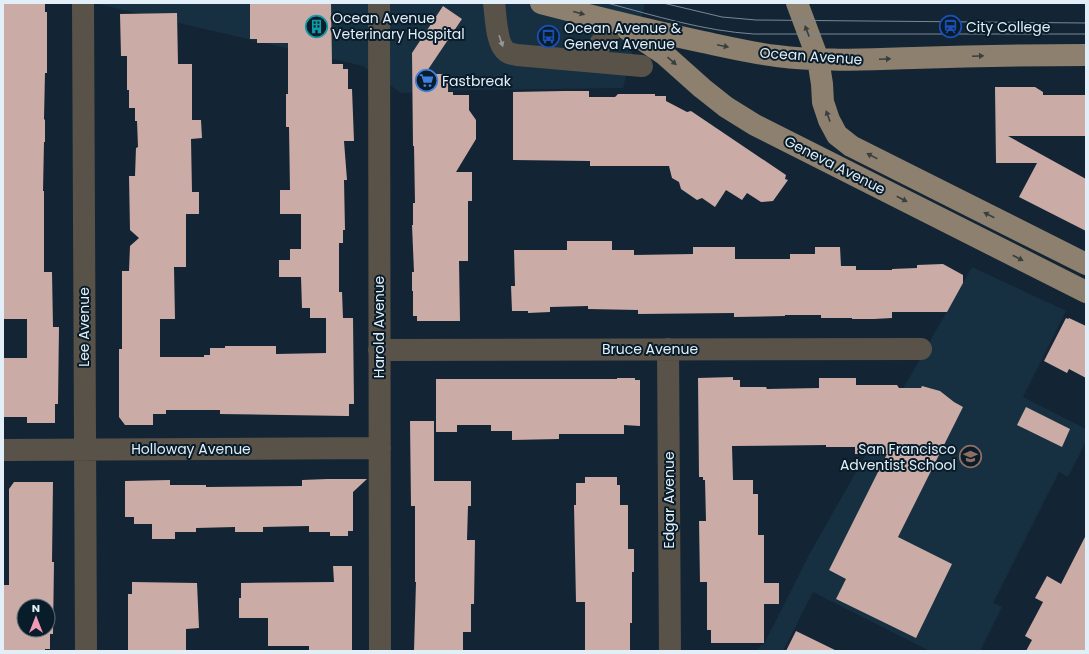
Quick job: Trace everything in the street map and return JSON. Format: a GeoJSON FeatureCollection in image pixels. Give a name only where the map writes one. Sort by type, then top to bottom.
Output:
{"type":"FeatureCollection","features":[{"type":"Feature","properties":{"kind":"main road","name":"Ocean Avenue"},"geometry":{"type":"LineString","coordinates":[[541,3],[616,13],[744,51],[777,56],[862,60],[1014,55],[1086,55]]}},
{"type":"Feature","properties":{"kind":"main road","name":"Geneva Avenue"},"geometry":{"type":"LineString","coordinates":[[797,3],[818,59],[823,102],[829,120],[837,135],[865,153],[1086,264]]}},
{"type":"Feature","properties":{"kind":"main road","name":"Geneva Avenue"},"geometry":{"type":"LineString","coordinates":[[616,13],[702,88],[726,107],[755,125],[1086,292]]}},
{"type":"Feature","properties":{"kind":"street","name":"Lee Avenue"},"geometry":{"type":"LineString","coordinates":[[83,3],[86,651]]}},
{"type":"Feature","properties":{"kind":"street","name":"Harold Avenue"},"geometry":{"type":"LineString","coordinates":[[379,3],[380,651]]}},
{"type":"Feature","properties":{"kind":"street"},"geometry":{"type":"LineString","coordinates":[[494,3],[499,39],[502,47],[508,53],[642,66]]}},
{"type":"Feature","properties":{"kind":"street"},"geometry":{"type":"LineString","coordinates":[[595,62],[600,44],[616,13]]}},
{"type":"Feature","properties":{"kind":"street","name":"Edgar Avenue"},"geometry":{"type":"LineString","coordinates":[[668,349],[670,651]]}},
{"type":"Feature","properties":{"kind":"street","name":"Bruce Avenue"},"geometry":{"type":"LineString","coordinates":[[379,350],[921,349]]}},
{"type":"Feature","properties":{"kind":"street","name":"Holloway Avenue"},"geometry":{"type":"LineString","coordinates":[[3,450],[380,448]]}},
{"type":"Feature","properties":{"kind":"shaded area"},"geometry":{"type":"Polygon","coordinates":[[[94,3],[645,3],[623,88],[476,90],[401,93],[363,66],[94,3]]]}},
{"type":"Feature","properties":{"kind":"shaded area","name":"San Francisco Adventist School"},"geometry":{"type":"Polygon","coordinates":[[[972,267],[1066,311],[1023,397],[1086,429],[1086,441],[1068,477],[1059,472],[993,603],[1002,607],[980,651],[930,651],[813,592],[783,651],[757,651],[760,646],[764,644],[809,555],[972,267]]]}},
{"type":"Feature","properties":{"kind":"building"},"geometry":{"type":"Polygon","coordinates":[[[3,3],[45,3],[45,12],[47,12],[47,73],[45,73],[43,191],[44,272],[52,272],[53,327],[59,327],[58,404],[55,404],[55,423],[27,423],[27,417],[3,417],[3,358],[27,358],[27,319],[3,319],[3,3]]]}},
{"type":"Feature","properties":{"kind":"building"},"geometry":{"type":"Polygon","coordinates":[[[250,3],[331,3],[332,64],[343,64],[343,69],[348,69],[348,89],[352,89],[354,141],[344,141],[347,180],[344,180],[345,230],[343,230],[343,243],[339,243],[339,292],[342,292],[343,318],[353,318],[354,404],[349,404],[349,416],[220,414],[220,410],[166,410],[166,414],[153,414],[153,425],[125,425],[119,417],[119,349],[122,349],[122,271],[129,271],[130,246],[139,238],[130,230],[129,176],[135,176],[136,148],[138,147],[135,108],[129,108],[129,90],[127,90],[127,56],[121,56],[120,14],[177,13],[178,64],[192,64],[192,120],[201,120],[202,138],[191,139],[192,192],[199,192],[199,214],[186,214],[186,267],[174,267],[175,319],[160,319],[160,357],[204,357],[204,355],[210,355],[210,348],[225,348],[225,346],[276,346],[276,354],[326,353],[326,318],[310,318],[310,308],[302,308],[301,277],[279,277],[279,260],[290,260],[290,249],[301,249],[301,214],[280,214],[280,190],[290,190],[289,127],[286,127],[286,94],[288,94],[288,43],[257,43],[257,39],[250,39],[250,3]]]}},
{"type":"Feature","properties":{"kind":"building"},"geometry":{"type":"Polygon","coordinates":[[[443,6],[462,19],[425,74],[448,74],[448,92],[453,92],[453,95],[469,95],[469,110],[476,120],[476,139],[456,172],[472,172],[472,201],[468,201],[468,261],[459,261],[460,321],[417,321],[417,316],[413,316],[412,291],[412,272],[414,272],[412,225],[413,203],[415,203],[412,53],[443,6]]]}},
{"type":"Feature","properties":{"kind":"building"},"geometry":{"type":"Polygon","coordinates":[[[995,87],[1035,87],[1043,92],[1043,95],[1086,95],[1086,136],[1008,136],[1086,179],[1086,231],[1019,197],[1037,163],[996,163],[995,87]]]}},
{"type":"Feature","properties":{"kind":"building"},"geometry":{"type":"Polygon","coordinates":[[[589,91],[589,97],[615,97],[618,94],[655,94],[655,96],[666,96],[666,101],[687,112],[691,111],[786,175],[785,179],[788,180],[773,201],[761,202],[747,193],[742,200],[726,190],[715,207],[702,198],[697,200],[681,189],[679,182],[672,178],[669,166],[590,166],[590,161],[513,160],[513,92],[589,91]]]}},
{"type":"Feature","properties":{"kind":"building"},"geometry":{"type":"Polygon","coordinates":[[[567,241],[612,241],[612,250],[634,250],[634,255],[693,254],[693,247],[735,247],[735,259],[790,259],[790,254],[815,254],[815,247],[840,247],[841,266],[856,266],[856,270],[892,270],[917,268],[917,265],[943,264],[963,275],[963,283],[947,312],[892,312],[892,318],[821,318],[821,315],[734,317],[734,313],[638,314],[638,310],[588,309],[588,306],[550,307],[550,312],[528,313],[528,311],[512,311],[511,286],[515,286],[514,250],[567,250],[567,241]]]}},
{"type":"Feature","properties":{"kind":"building"},"geometry":{"type":"Polygon","coordinates":[[[1066,318],[1086,326],[1086,378],[1069,369],[1067,373],[1044,361],[1066,318]]]}},
{"type":"Feature","properties":{"kind":"building"},"geometry":{"type":"Polygon","coordinates":[[[733,377],[733,380],[740,380],[740,387],[766,387],[767,389],[819,388],[819,378],[856,378],[856,385],[897,385],[899,388],[921,388],[922,386],[940,391],[963,407],[898,537],[952,564],[916,638],[836,599],[846,579],[829,570],[887,454],[855,454],[855,447],[826,447],[826,445],[732,446],[733,480],[753,480],[753,494],[758,494],[758,535],[764,535],[764,583],[779,583],[779,604],[764,604],[764,643],[711,643],[711,630],[707,630],[707,582],[700,582],[699,521],[706,521],[705,480],[703,480],[703,477],[699,477],[698,378],[733,377]]]}},
{"type":"Feature","properties":{"kind":"building"},"geometry":{"type":"Polygon","coordinates":[[[635,378],[635,380],[640,380],[640,426],[624,425],[624,434],[559,434],[559,439],[512,440],[512,431],[491,431],[491,425],[457,425],[457,432],[436,432],[436,379],[635,378]]]}},
{"type":"Feature","properties":{"kind":"building"},"geometry":{"type":"Polygon","coordinates":[[[1026,407],[1070,429],[1062,447],[1017,425],[1026,407]]]}},
{"type":"Feature","properties":{"kind":"building"},"geometry":{"type":"Polygon","coordinates":[[[410,421],[434,421],[434,481],[471,481],[471,506],[468,506],[467,540],[475,540],[474,604],[471,604],[471,632],[463,632],[463,651],[414,651],[416,582],[415,506],[411,506],[410,421]]]}},
{"type":"Feature","properties":{"kind":"building"},"geometry":{"type":"Polygon","coordinates":[[[585,477],[617,477],[617,485],[620,485],[620,505],[628,505],[628,549],[634,549],[630,651],[585,651],[585,602],[576,602],[574,505],[576,505],[576,483],[585,483],[585,477]]]}},
{"type":"Feature","properties":{"kind":"building"},"geometry":{"type":"Polygon","coordinates":[[[367,479],[353,492],[353,531],[348,531],[348,536],[330,536],[330,532],[309,532],[309,526],[263,527],[263,532],[235,532],[235,527],[196,528],[196,532],[175,532],[175,539],[152,539],[152,524],[134,524],[134,517],[125,517],[125,481],[170,480],[170,485],[206,485],[206,487],[302,486],[302,480],[367,479]]]}},
{"type":"Feature","properties":{"kind":"building"},"geometry":{"type":"Polygon","coordinates":[[[14,482],[53,482],[52,562],[54,562],[54,598],[16,598],[16,638],[50,638],[50,649],[45,649],[45,651],[3,651],[3,585],[9,585],[9,489],[14,482]]]}},
{"type":"Feature","properties":{"kind":"building"},"geometry":{"type":"Polygon","coordinates":[[[1086,535],[1086,651],[1026,651],[1032,640],[1025,636],[1043,602],[1035,598],[1047,576],[1061,584],[1086,535]]]}},
{"type":"Feature","properties":{"kind":"building"},"geometry":{"type":"Polygon","coordinates":[[[333,566],[352,566],[352,651],[309,651],[309,646],[268,646],[268,618],[239,618],[241,583],[334,582],[333,566]]]}},
{"type":"Feature","properties":{"kind":"building"},"geometry":{"type":"Polygon","coordinates":[[[132,582],[197,583],[199,628],[186,629],[186,651],[128,651],[128,594],[132,594],[132,582]]]}},
{"type":"Feature","properties":{"kind":"building"},"geometry":{"type":"Polygon","coordinates":[[[796,631],[837,651],[786,651],[796,631]]]}},
{"type":"Feature","properties":{"kind":"tram line"},"geometry":{"type":"LineString","coordinates":[[607,3],[698,26],[717,30],[754,34],[1086,34]]}},
{"type":"Feature","properties":{"kind":"tram line"},"geometry":{"type":"LineString","coordinates":[[663,3],[722,17],[756,20],[1086,23]]}},
{"type":"Feature","properties":{"kind":"place","name":"Ocean Avenue Veterinary Hospital"},"geometry":{"type":"Point","coordinates":[317,26]}},
{"type":"Feature","properties":{"kind":"place","name":"City College"},"geometry":{"type":"Point","coordinates":[951,27]}},
{"type":"Feature","properties":{"kind":"place","name":"Ocean Avenue & Geneva Avenue"},"geometry":{"type":"Point","coordinates":[548,36]}},
{"type":"Feature","properties":{"kind":"place","name":"Fastbreak"},"geometry":{"type":"Point","coordinates":[427,81]}},
{"type":"Feature","properties":{"kind":"place","name":"San Francisco Adventist School"},"geometry":{"type":"Point","coordinates":[971,457]}}]}
